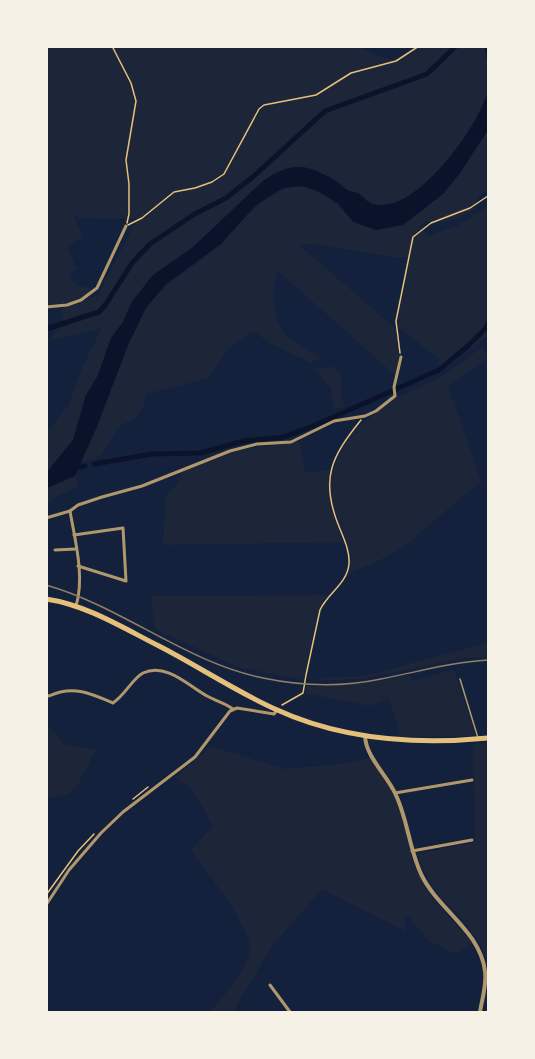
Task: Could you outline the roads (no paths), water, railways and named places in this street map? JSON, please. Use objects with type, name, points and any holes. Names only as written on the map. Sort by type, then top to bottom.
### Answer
[{"type":"main road","points":[[46,599],[76,606],[177,655],[277,710],[317,724],[365,736],[421,742],[489,738]]},
{"type":"street","points":[[46,307],[67,305],[81,300],[97,288],[126,226]]},
{"type":"street","points":[[46,518],[78,505],[142,486],[230,452],[257,444],[291,442],[310,435],[334,421],[365,416],[386,405],[395,396],[394,387],[401,357]]},
{"type":"street","points":[[70,510],[78,566],[79,590],[76,606]]},
{"type":"street","points":[[74,535],[123,528],[126,581],[78,566]]},
{"type":"street","points":[[56,550],[76,549]]},
{"type":"street","points":[[46,695],[68,690],[82,690],[113,703],[126,692],[134,679],[141,674],[159,670],[177,677],[233,709],[240,708],[274,714],[277,710]]},
{"type":"street","points":[[46,905],[69,870],[101,833],[154,787],[195,757],[233,709]]},
{"type":"street","points":[[365,736],[368,749],[395,793],[405,818],[412,851],[428,886],[467,930],[480,951],[485,972],[480,1012]]},
{"type":"street","points":[[395,793],[472,780]]},
{"type":"street","points":[[412,851],[472,840]]},
{"type":"street","points":[[270,985],[290,1012]]},
{"type":"lane","points":[[460,679],[478,739]]},
{"type":"waterway","points":[[46,329],[99,312],[132,263],[150,244],[193,215],[226,198],[254,176],[325,111],[427,74],[456,46]]},
{"type":"waterway","points":[[94,464],[152,454],[201,453],[244,441],[284,437],[439,370],[469,345],[488,323]]},
{"type":"waterway","points":[[72,468],[85,466]]},
{"type":"railway","points":[[46,585],[101,607],[207,660],[234,670],[277,681],[307,684],[352,683],[488,660]]}]
